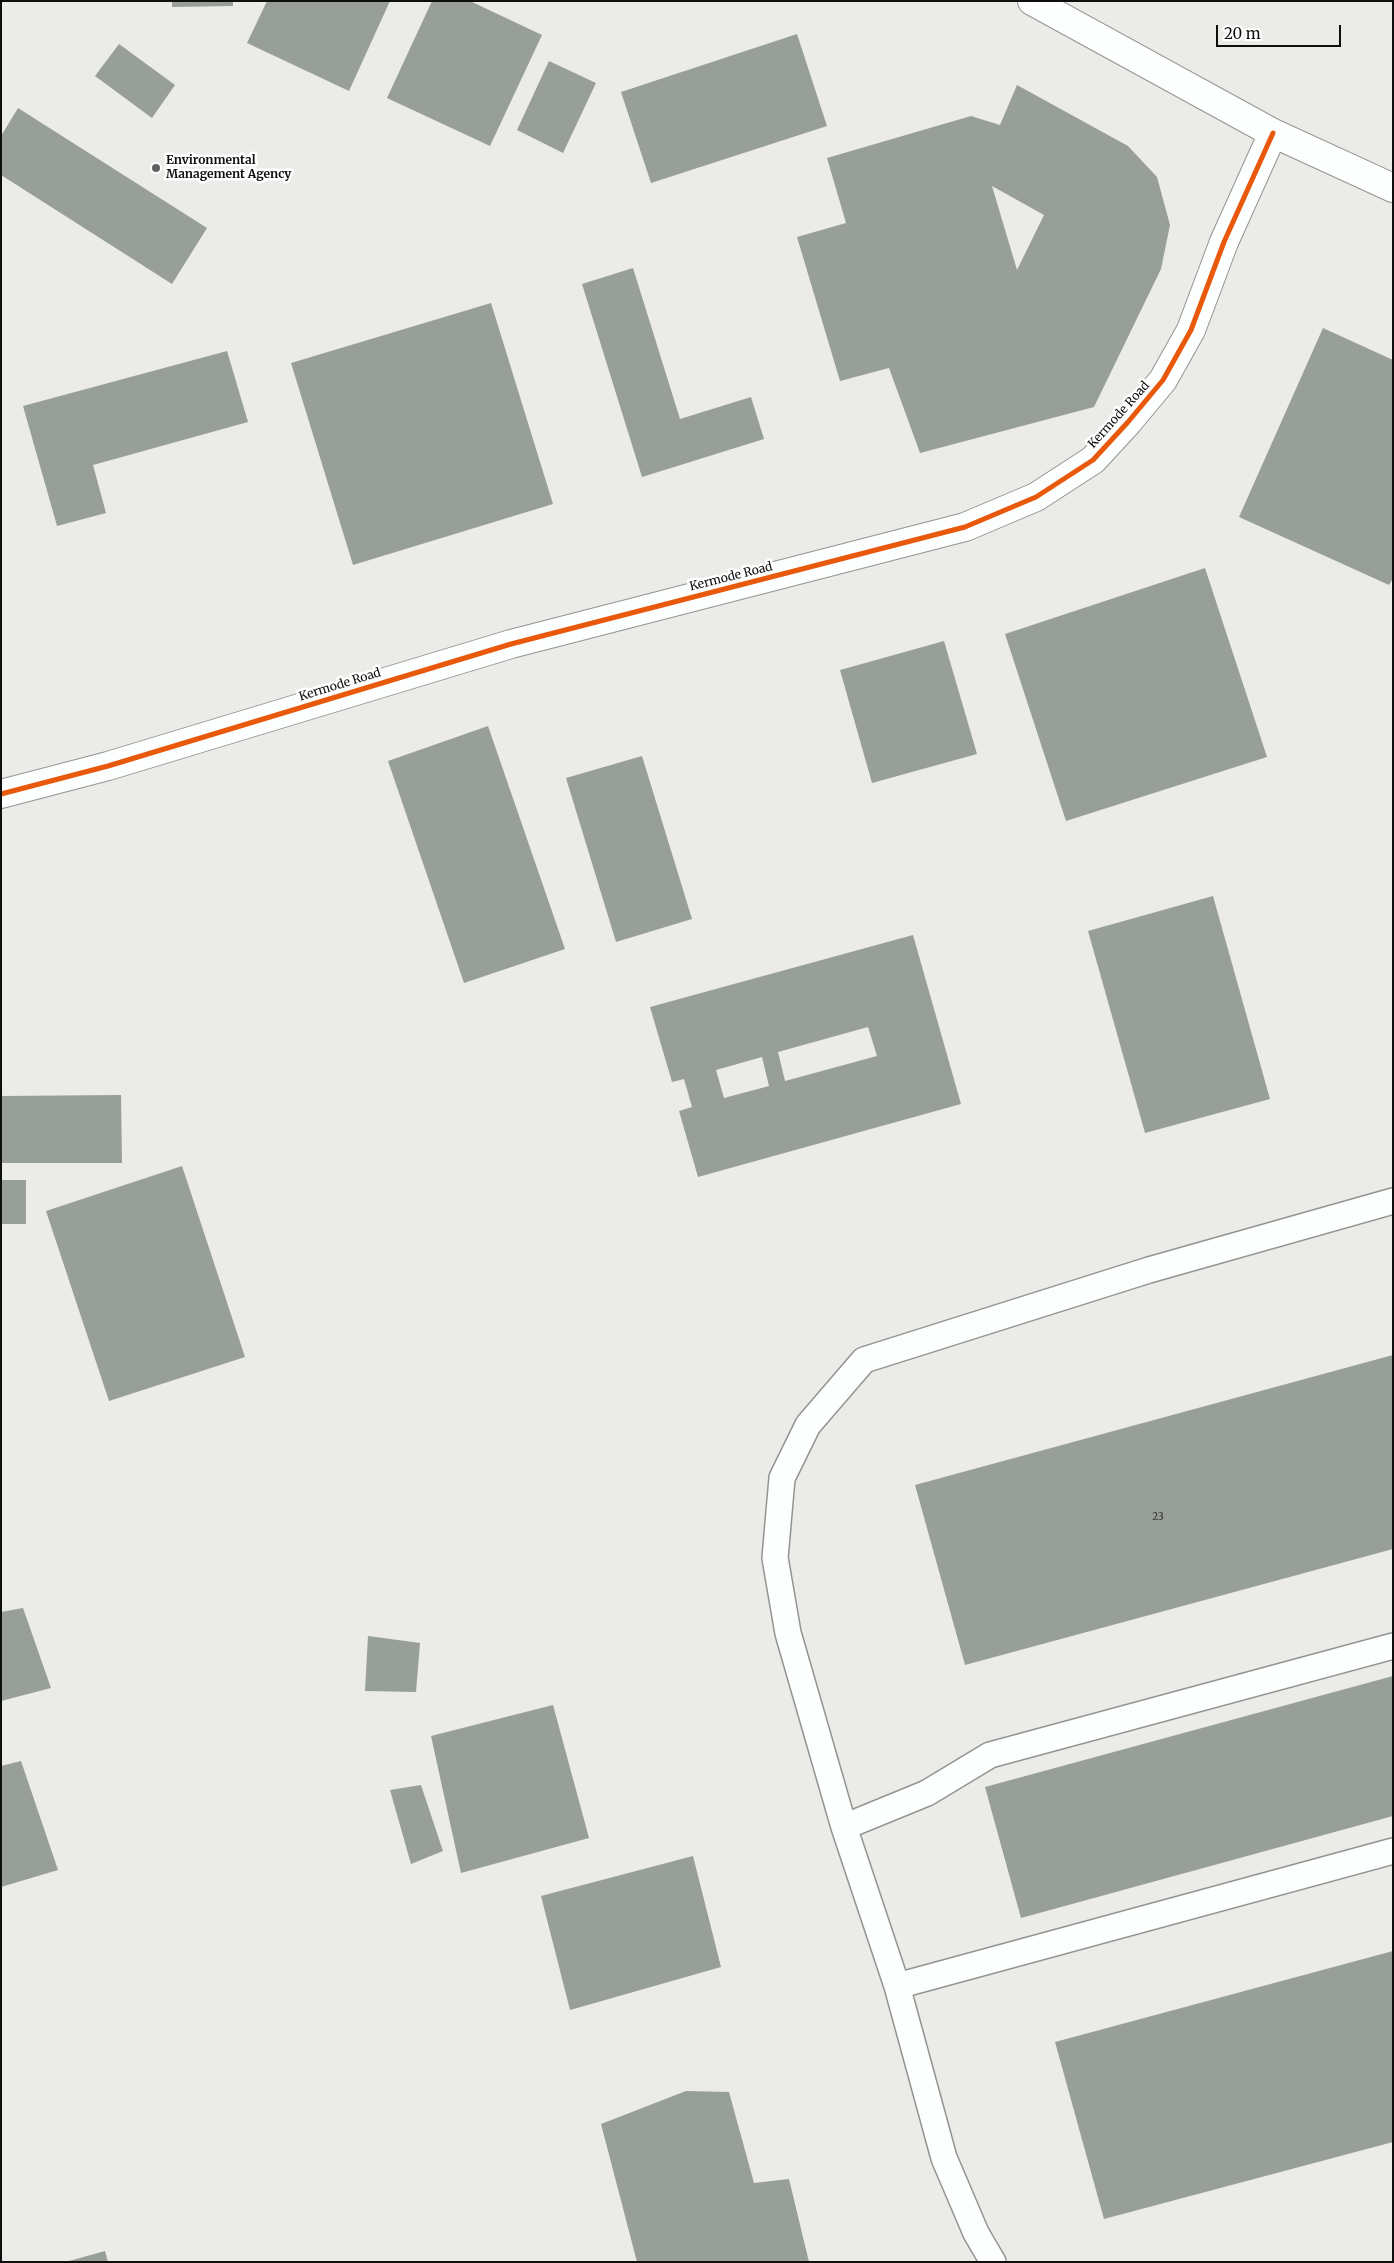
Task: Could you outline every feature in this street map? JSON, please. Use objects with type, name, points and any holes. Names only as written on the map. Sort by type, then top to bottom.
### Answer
[{"type":"street","points":[[1032,1],[1272,133],[1393,188]]},
{"type":"street","name":"Kermode Road","points":[[1,794],[118,763],[511,644],[965,527],[1036,497],[1093,460],[1163,380],[1191,330],[1224,242],[1272,133]]},
{"type":"lane","points":[[993,2262],[976,2233],[944,2158],[897,1986],[844,1827],[788,1633],[775,1558],[782,1478],[808,1425],[864,1360],[1149,1270],[1393,1201]]},
{"type":"lane","points":[[844,1827],[927,1793],[990,1755],[1393,1646]]},
{"type":"lane","points":[[897,1986],[1393,1851]]},
{"type":"shaded area","points":[[1,1],[1393,1],[1393,2262],[1,2262]]},
{"type":"building","points":[[172,1],[233,1],[233,6],[172,7]]},
{"type":"building","points":[[267,1],[390,1],[349,91],[247,43]]},
{"type":"building","points":[[432,1],[470,1],[542,35],[490,146],[387,98]]},
{"type":"building","points":[[797,34],[827,126],[651,183],[621,92]]},
{"type":"building","points":[[119,44],[175,85],[152,118],[95,76]]},
{"type":"building","points":[[549,61],[596,83],[563,153],[517,130]]},
{"type":"building","points":[[1017,85],[1128,146],[1157,177],[1170,225],[1161,269],[1094,407],[920,453],[889,368],[840,381],[797,237],[846,223],[827,158],[971,116],[1000,125]],"holes":[[[992,186],[1044,215],[1017,270]]]},
{"type":"building","points":[[18,108],[207,228],[172,284],[1,175],[1,136]]},
{"type":"building","points":[[633,268],[680,419],[751,397],[764,439],[642,477],[582,284]]},
{"type":"building","points":[[491,303],[553,504],[353,565],[291,363]]},
{"type":"building","points":[[1323,328],[1393,360],[1393,578],[1389,585],[1239,517]]},
{"type":"building","points":[[227,351],[248,422],[93,465],[106,513],[57,526],[23,406]]},
{"type":"building","points":[[1205,568],[1267,757],[1066,821],[1005,634]]},
{"type":"building","points":[[944,641],[977,754],[872,783],[840,670]]},
{"type":"building","points":[[488,726],[565,949],[464,983],[388,761]]},
{"type":"building","points":[[642,756],[692,919],[616,942],[566,778]]},
{"type":"building","points":[[1213,896],[1270,1099],[1145,1133],[1088,931]]},
{"type":"building","points":[[913,935],[961,1104],[698,1177],[679,1111],[692,1107],[684,1079],[672,1082],[650,1007]],"holes":[[[868,1027],[877,1056],[785,1081],[778,1052]],[[762,1057],[769,1086],[724,1098],[716,1070]]]},
{"type":"building","points":[[121,1095],[122,1163],[1,1163],[1,1096]]},
{"type":"building","points":[[182,1166],[245,1357],[109,1401],[46,1211]]},
{"type":"building","points":[[1,1180],[26,1180],[26,1224],[1,1224]]},
{"type":"building","points":[[1393,1355],[1393,1549],[965,1665],[915,1485]]},
{"type":"building","points":[[23,1608],[51,1688],[1,1701],[1,1612]]},
{"type":"building","points":[[368,1636],[420,1643],[416,1692],[365,1691]]},
{"type":"building","points":[[1393,1676],[1393,1816],[1021,1918],[985,1787]]},
{"type":"building","points":[[553,1705],[589,1838],[461,1873],[431,1736]]},
{"type":"building","points":[[21,1761],[58,1870],[1,1887],[1,1766]]},
{"type":"building","points":[[421,1785],[443,1851],[411,1864],[390,1790]]},
{"type":"building","points":[[693,1856],[721,1967],[570,2010],[541,1896]]},
{"type":"building","points":[[1393,1951],[1393,2142],[1104,2219],[1055,2042]]},
{"type":"building","points":[[686,2091],[729,2092],[754,2183],[789,2179],[809,2262],[637,2262],[601,2124]]},
{"type":"building","points":[[105,2251],[108,2262],[69,2262],[69,2261]]},
{"type":"cycle path","points":[[1,794],[108,766],[511,644],[965,527],[1036,497],[1093,460],[1163,380],[1191,330],[1224,242],[1273,133]]},
{"type":"place","name":"Environmental Management Agency","points":[[156,168]]}]
